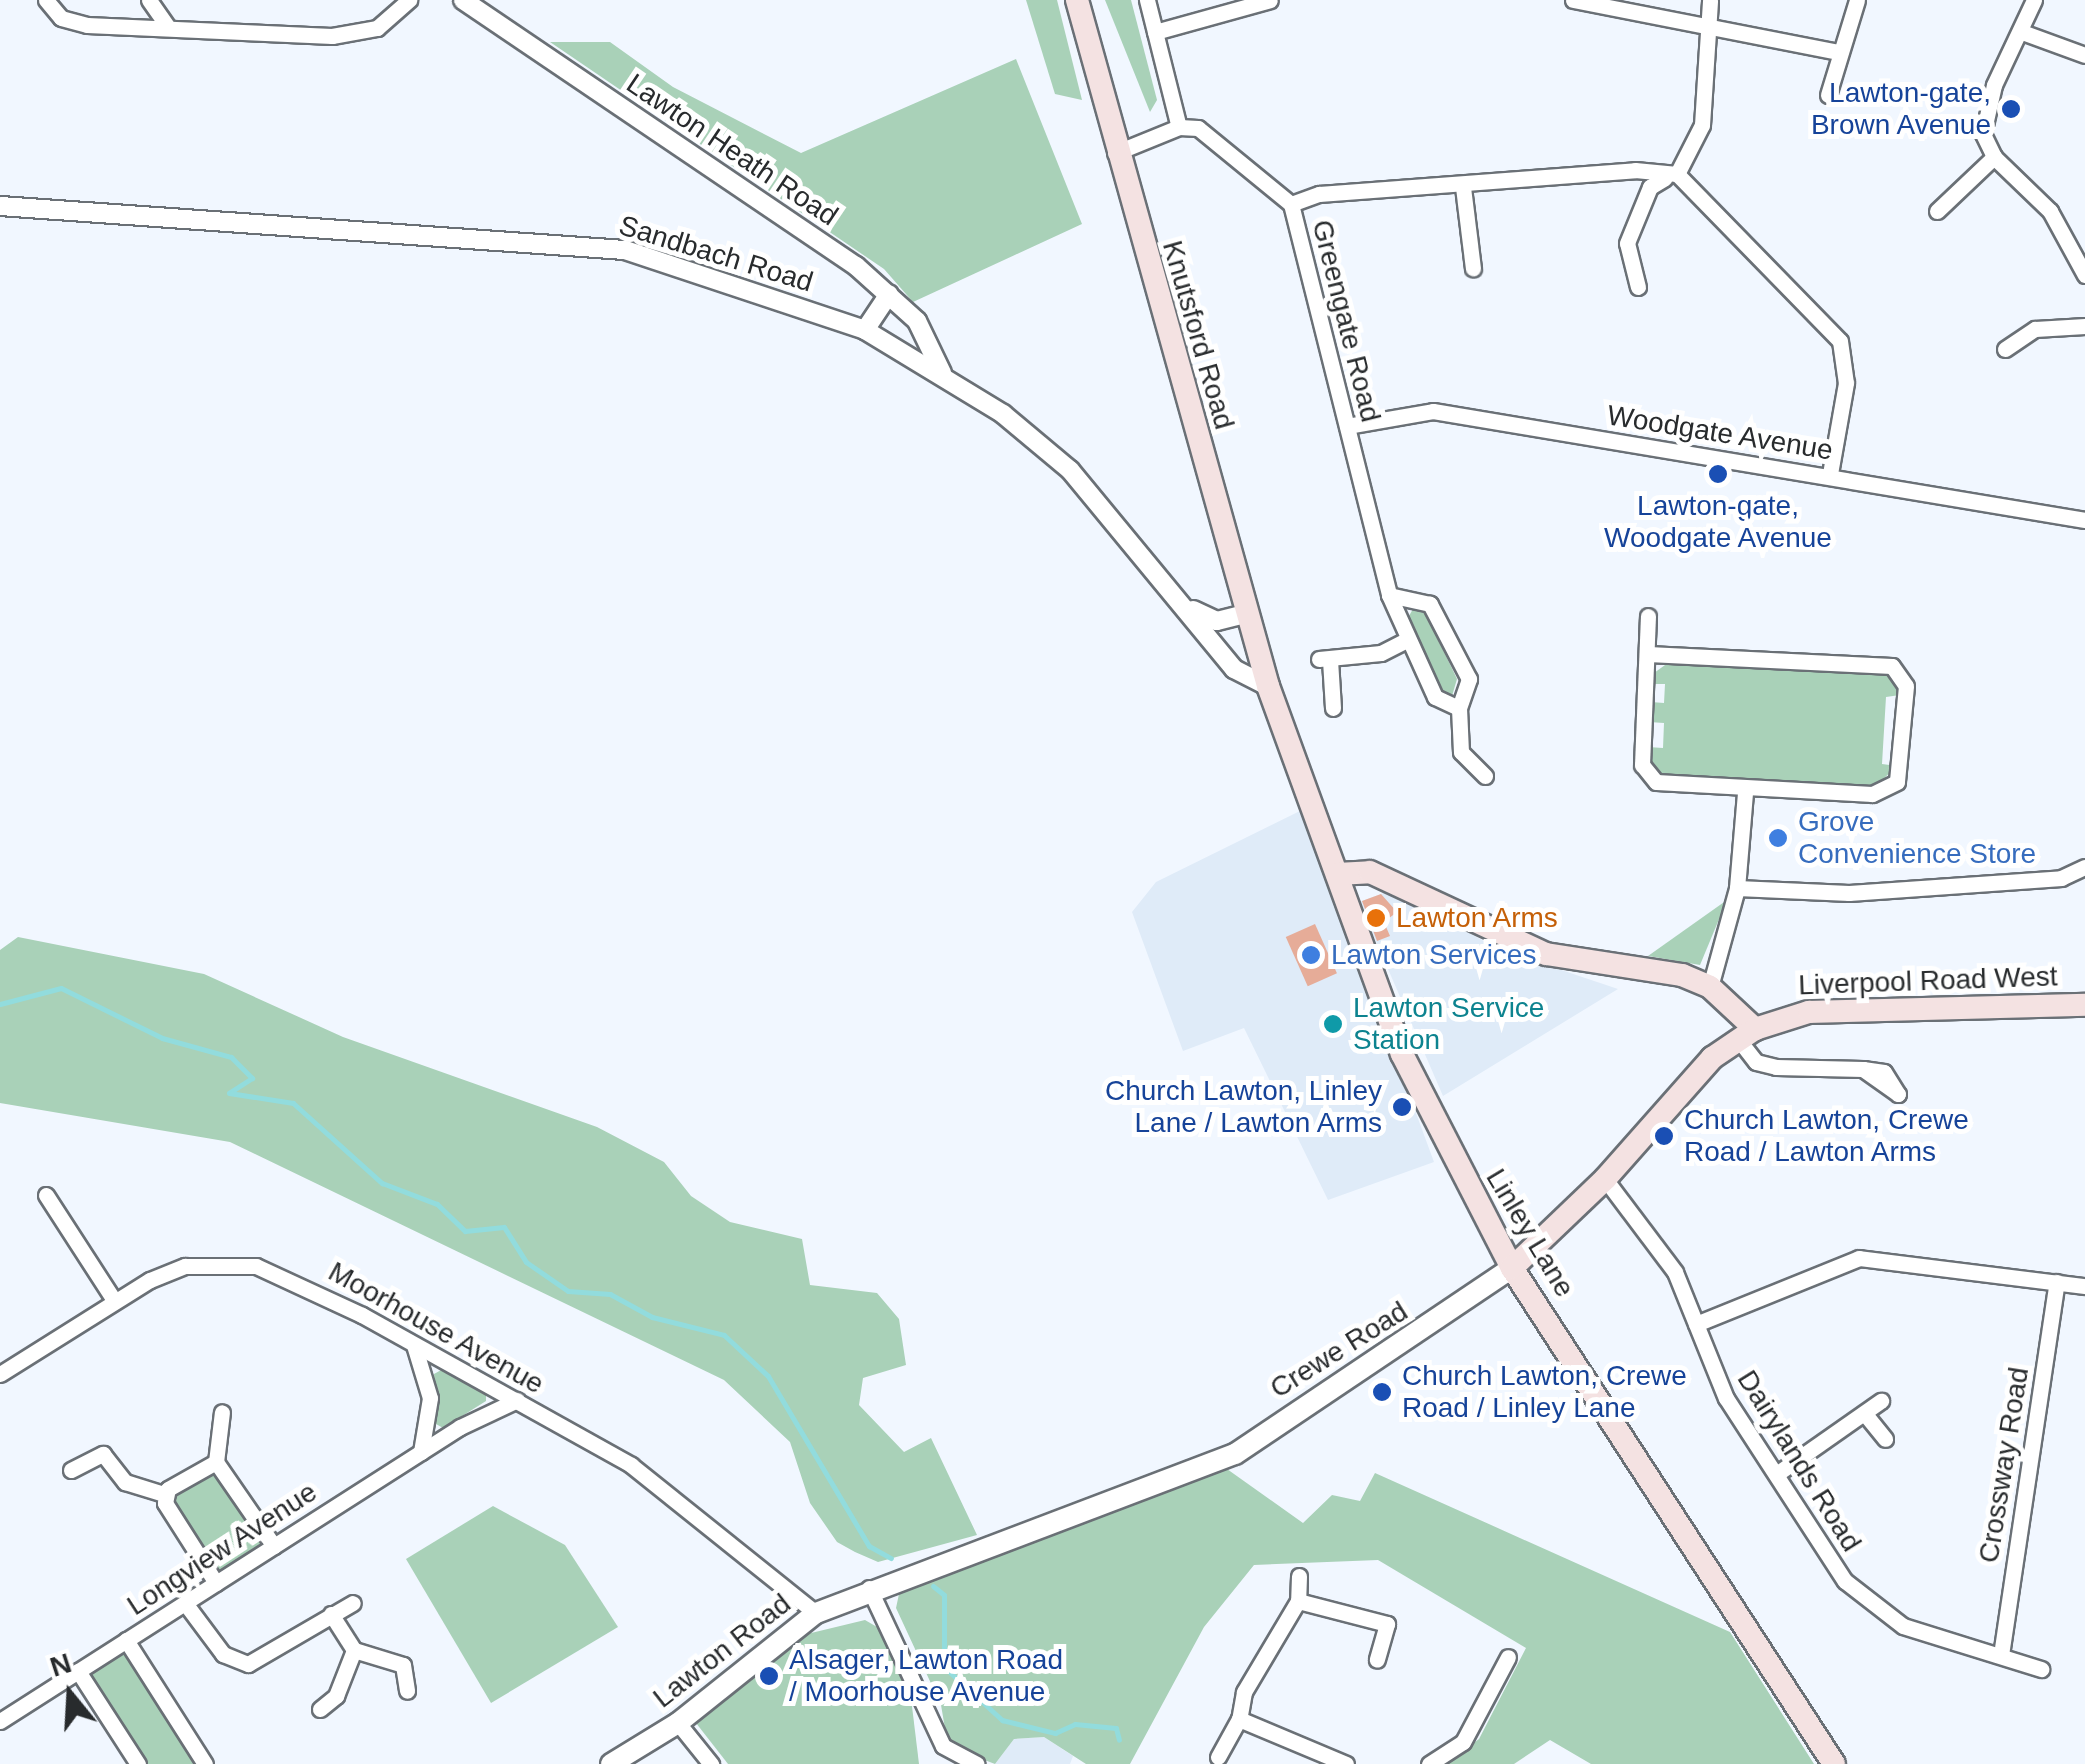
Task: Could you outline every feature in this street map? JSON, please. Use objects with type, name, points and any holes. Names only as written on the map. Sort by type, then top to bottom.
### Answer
[{"type":"main road","name":"Knutsford Road","points":[[1077,0],[1115,153],[1268,686]]},
{"type":"main road","name":"Linley Lane","points":[[1268,686],[1402,1054],[1512,1268],[1834,1764]]},
{"type":"main road","points":[[1336,874],[1370,872],[1450,916],[1546,954],[1666,972],[1710,987],[1746,1034]]},
{"type":"main road","name":"Liverpool Road West","points":[[1746,1034],[1810,1012],[2085,1005]]},
{"type":"main road","name":"Crewe Road","points":[[870,1588],[1235,1454],[1512,1268],[1746,1034]]},
{"type":"main road","name":"Lawton Road","points":[[611,1764],[678,1723],[816,1613],[870,1588]]},
{"type":"street","points":[[46,0],[61,18],[88,25],[362,34],[408,0]]},
{"type":"street","points":[[149,0],[168,26]]},
{"type":"street","name":"Lawton Heath Road","points":[[463,0],[889,294],[917,321],[942,373]]},
{"type":"street","points":[[1115,153],[1179,128],[1148,0]]},
{"type":"street","points":[[1573,0],[1840,52]]},
{"type":"street","points":[[1638,287],[1627,243],[1650,187],[1671,176],[1698,142],[1710,0]]},
{"type":"street","points":[[1828,95],[1857,0]]},
{"type":"street","points":[[2034,0],[1985,113],[1983,134],[1994,157],[2050,211],[2085,275]]},
{"type":"street","points":[[1155,32],[1260,1]]},
{"type":"street","points":[[2022,32],[2085,55]]},
{"type":"street","name":"Greengate Road","points":[[1179,128],[1212,134],[1291,204],[1389,595],[1405,641],[1436,698],[1459,708]]},
{"type":"street","points":[[1938,211],[1994,157]]},
{"type":"street","points":[[1291,204],[1319,194],[1464,186],[1635,170],[1671,176],[1840,341],[1846,383],[1830,474]]},
{"type":"street","points":[[1464,186],[1473,268]]},
{"type":"street","name":"Sandbach Road","points":[[0,206],[625,250],[865,330],[942,373],[1070,470],[1234,668],[1268,686]]},
{"type":"street","points":[[865,330],[889,294]]},
{"type":"street","points":[[2006,348],[2035,329],[2085,326]]},
{"type":"street","name":"Woodgate Avenue","points":[[1347,426],[1434,412],[1830,474],[2085,520]]},
{"type":"street","points":[[1389,595],[1430,604],[1468,679],[1459,708],[1461,752],[1485,776]]},
{"type":"street","points":[[1188,608],[1217,621],[1248,613]]},
{"type":"street","points":[[1648,616],[1648,654],[1648,774],[1665,786],[1745,792],[1886,790],[1904,767],[1901,675],[1884,664],[1648,654]]},
{"type":"street","points":[[1333,708],[1325,659],[1405,641]]},
{"type":"street","points":[[1710,987],[1736,888],[1745,792]]},
{"type":"street","points":[[1736,888],[1850,893],[2061,878],[2085,867]]},
{"type":"street","points":[[1746,1034],[1756,1062],[1776,1067],[1863,1069]]},
{"type":"street","name":"Dairylands Road","points":[[1605,1179],[1652,1234],[1696,1324],[1726,1398],[1778,1472],[1845,1581],[1871,1608],[1902,1626],[2041,1669]]},
{"type":"street","points":[[46,1195],[114,1300]]},
{"type":"street","points":[[1696,1324],[1859,1258],[2085,1286]]},
{"type":"street","name":"Moorhouse Avenue","points":[[0,1374],[114,1300],[185,1266],[256,1266],[413,1344],[632,1465],[816,1613]]},
{"type":"street","name":"Crossway Road","points":[[2001,1655],[2057,1282]]},
{"type":"street","points":[[413,1344],[430,1398],[421,1452]]},
{"type":"street","name":"Longview Avenue","points":[[0,1721],[421,1452],[517,1400]]},
{"type":"street","points":[[1778,1472],[1880,1401]]},
{"type":"street","points":[[222,1412],[216,1462],[274,1546]]},
{"type":"street","points":[[1865,1414],[1885,1439]]},
{"type":"street","points":[[71,1470],[104,1454],[124,1482],[164,1494],[216,1583]]},
{"type":"street","points":[[164,1494],[216,1462]]},
{"type":"street","points":[[1218,1757],[1240,1719],[1244,1692],[1298,1601],[1298,1576]]},
{"type":"street","points":[[870,1588],[943,1746],[978,1764]]},
{"type":"street","points":[[1298,1601],[1388,1624],[1377,1660]]},
{"type":"street","points":[[185,1603],[234,1664],[248,1664],[353,1603]]},
{"type":"street","points":[[332,1614],[354,1650],[403,1665],[406,1691]]},
{"type":"street","points":[[126,1640],[205,1764]]},
{"type":"street","points":[[320,1710],[336,1696],[354,1650]]},
{"type":"street","points":[[1429,1764],[1462,1742],[1508,1657]]},
{"type":"street","points":[[78,1671],[138,1764]]},
{"type":"street","points":[[1240,1719],[1346,1764]]},
{"type":"street","points":[[678,1723],[711,1764]]},
{"type":"shaded area","points":[[1304,809],[1434,1162],[1328,1200],[1244,1028],[1183,1051],[1132,912],[1156,882]]},
{"type":"shaded area","points":[[1389,891],[1499,949],[1618,989],[1443,1096],[1359,902]]},
{"type":"shaded area","points":[[1044,1737],[1073,1756],[1070,1764],[995,1764],[1014,1739]]},
{"type":"green space","points":[[1026,0],[1057,0],[1082,100],[1055,94]]},
{"type":"green space","points":[[1105,0],[1131,0],[1157,100],[1150,112]]},
{"type":"green space","points":[[550,42],[610,42],[673,87],[801,153],[1016,59],[1082,224],[913,302],[884,269]]},
{"type":"green space","points":[[1413,609],[1426,614],[1457,679],[1452,696],[1441,693],[1406,621]]},
{"type":"green space","points":[[1672,660],[1889,671],[1900,695],[1886,697],[1882,764],[1897,766],[1878,784],[1860,786],[1665,780],[1649,762],[1648,747],[1663,748],[1664,723],[1649,722],[1651,702],[1664,703],[1665,684],[1652,684],[1654,673]]},
{"type":"green space","points":[[1727,900],[1700,965],[1648,956]]},
{"type":"green space","points":[[18,937],[204,974],[343,1037],[597,1127],[664,1162],[691,1196],[730,1222],[802,1239],[810,1285],[877,1293],[899,1319],[906,1365],[863,1378],[859,1405],[904,1452],[931,1438],[977,1535],[878,1562],[855,1552],[837,1542],[810,1503],[790,1442],[724,1380],[230,1142],[0,1103],[0,950]]},
{"type":"green space","points":[[443,1369],[486,1392],[486,1401],[443,1428],[436,1424],[434,1374]]},
{"type":"green space","points":[[211,1468],[266,1542],[216,1574],[170,1502],[171,1492]]},
{"type":"green space","points":[[1227,1469],[1303,1523],[1332,1495],[1360,1501],[1375,1473],[1730,1632],[1814,1764],[1591,1764],[1550,1740],[1514,1764],[1446,1764],[1479,1739],[1526,1648],[1378,1560],[1254,1565],[1204,1627],[1130,1764],[1086,1764],[1044,1737],[1014,1739],[995,1764],[948,1746],[941,1705],[896,1608],[899,1594]]},
{"type":"green space","points":[[493,1506],[565,1545],[618,1627],[491,1703],[406,1559]]},
{"type":"green space","points":[[865,1620],[877,1627],[911,1698],[919,1764],[728,1764],[696,1723],[807,1634]]},
{"type":"green space","points":[[125,1648],[199,1764],[143,1764],[85,1674]]},
{"type":"building","name":"Lawton Arms","points":[[1381,894],[1397,912],[1384,922],[1390,936],[1377,941],[1362,901]]},
{"type":"building","name":"Lawton Services","points":[[1315,924],[1337,973],[1308,986],[1286,937]]},
{"type":"waterway","points":[[0,1004],[61,988],[162,1038],[231,1057],[252,1078],[229,1093],[293,1103],[382,1183],[437,1204],[465,1231],[504,1227],[526,1262],[568,1291],[610,1294],[652,1317],[724,1335],[768,1376],[869,1546],[891,1558]]},
{"type":"waterway","points":[[933,1586],[944,1595],[944,1667],[1002,1720],[1055,1733],[1075,1724],[1116,1728],[1119,1740]]},
{"type":"place","name":"Lawton-gate, Brown Avenue","points":[[2011,109]]},
{"type":"place","name":"Lawton-gate, Woodgate Avenue","points":[[1718,474]]},
{"type":"place","name":"Grove Convenience Store","points":[[1778,838]]},
{"type":"place","name":"Lawton Arms","points":[[1376,918]]},
{"type":"place","name":"Lawton Services","points":[[1311,955]]},
{"type":"place","name":"Lawton Service Station","points":[[1333,1024]]},
{"type":"place","name":"Church Lawton, Linley Lane / Lawton Arms","points":[[1402,1107]]},
{"type":"place","name":"Church Lawton, Crewe Road / Lawton Arms","points":[[1664,1136]]},
{"type":"place","name":"Church Lawton, Crewe Road / Linley Lane","points":[[1382,1392]]},
{"type":"place","name":"Alsager, Lawton Road / Moorhouse Avenue","points":[[769,1676]]}]
